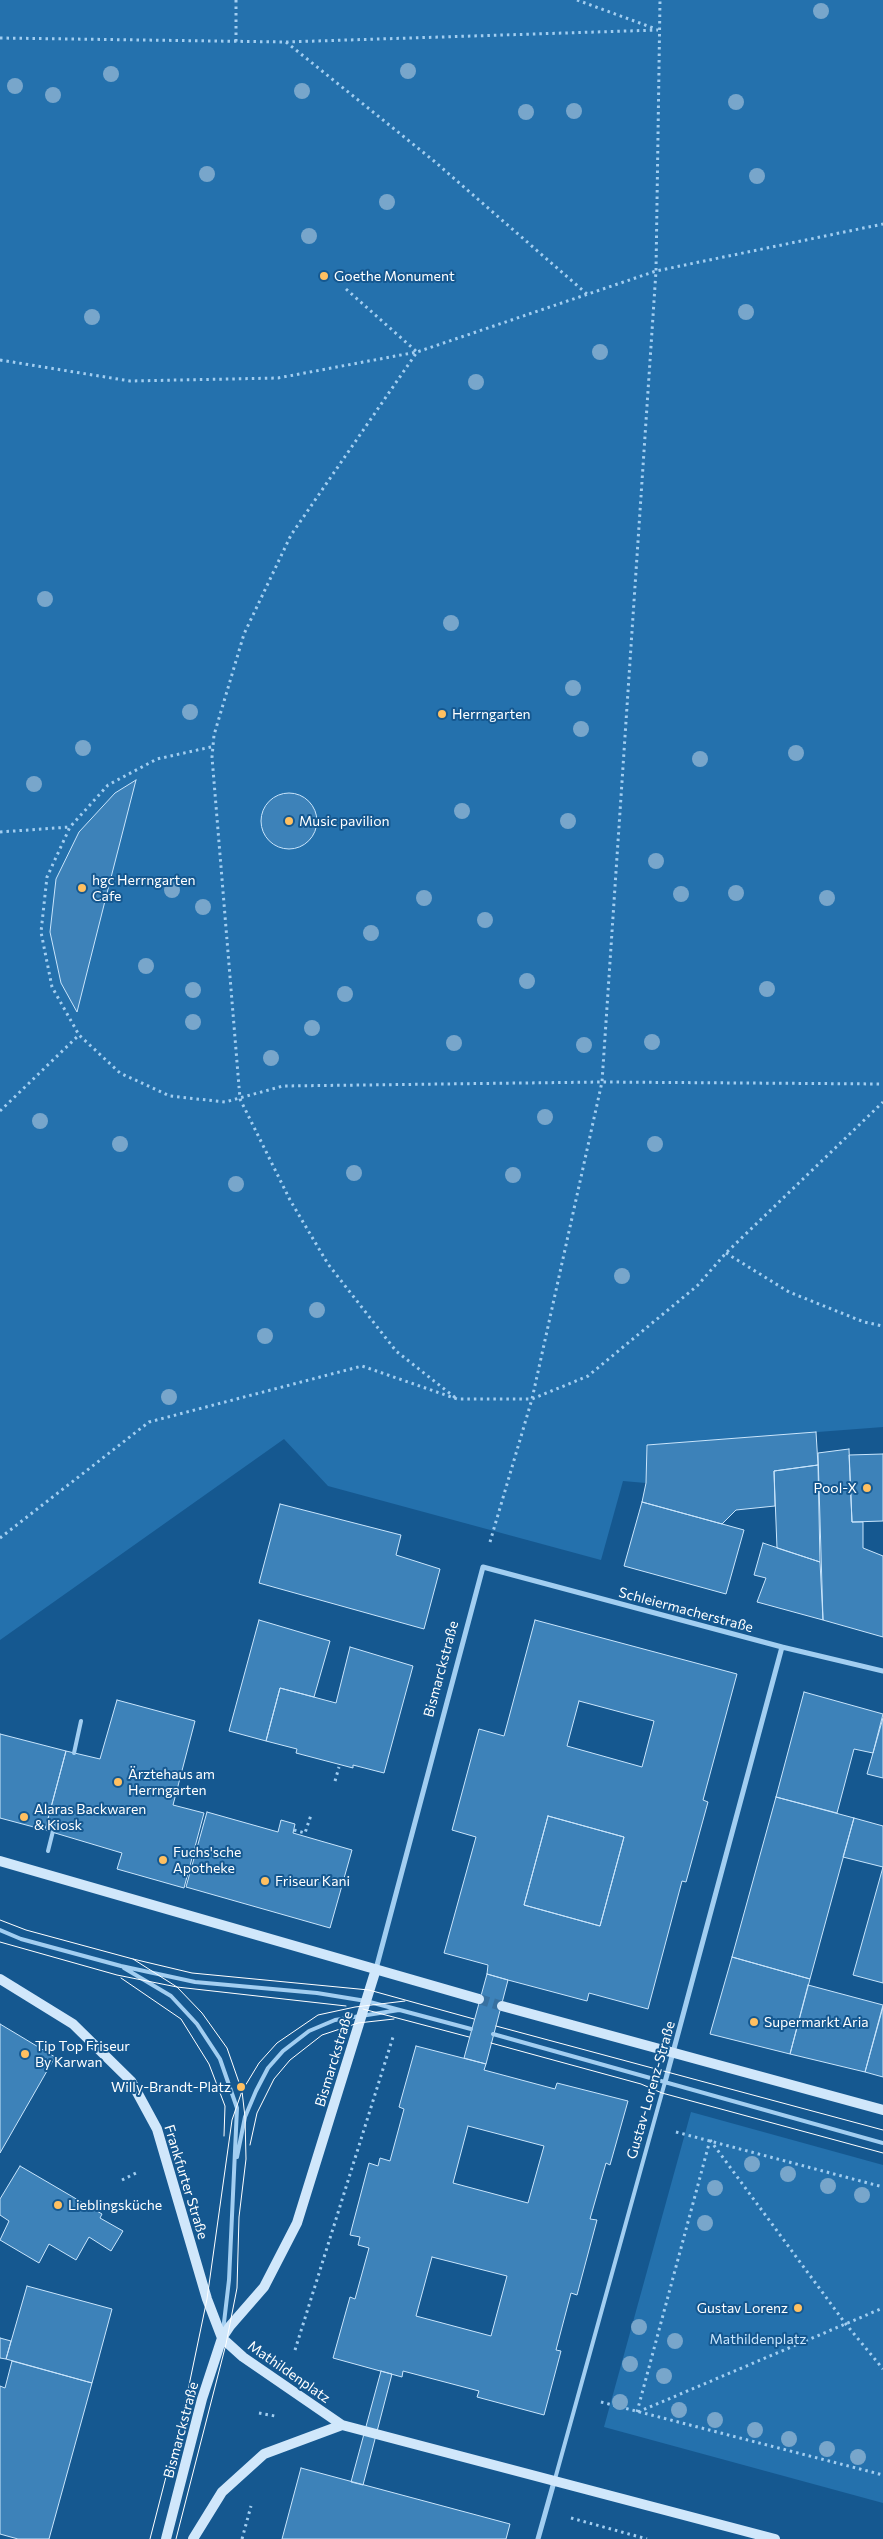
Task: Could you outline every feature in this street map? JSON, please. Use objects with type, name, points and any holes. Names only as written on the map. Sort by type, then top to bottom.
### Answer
[{"type":"main road","points":[[0,1861],[479,1999]]},
{"type":"main road","name":"Bismarckstraße","points":[[166,2539],[202,2399],[222,2338],[230,2326],[264,2288],[297,2223],[323,2145],[376,1969]]},
{"type":"main road","name":"Frankfurter Straße","points":[[0,1979],[73,2024],[131,2081],[157,2129],[206,2299],[222,2338]]},
{"type":"main road","points":[[502,2006],[883,2110]]},
{"type":"main road","name":"Mathildenplatz","points":[[222,2338],[243,2357],[342,2426],[775,2539]]},
{"type":"main road","points":[[192,2539],[222,2492],[264,2454],[342,2426]]},
{"type":"street","name":"Schleiermacherstraße","points":[[483,1567],[782,1647],[883,1671]]},
{"type":"street","name":"Bismarckstraße","points":[[376,1969],[483,1567]]},
{"type":"street","name":"Gustav-Lorenz-Straße","points":[[665,2082],[782,1647]]},
{"type":"street","name":"Gustav-Lorenz-Straße","points":[[538,2539],[554,2482]]},
{"type":"lane","points":[[74,1753],[81,1721]]},
{"type":"lane","points":[[48,1851],[55,1823]]},
{"type":"lane","points":[[0,1930],[21,1938],[121,1966],[196,1982],[317,1993],[366,2000],[472,2028]]},
{"type":"lane","points":[[121,1966],[171,1996],[197,2024],[220,2059],[237,2108],[229,2280],[222,2338]]},
{"type":"lane","points":[[235,2169],[245,2117],[268,2068],[283,2051],[309,2031],[336,2020],[402,2010]]},
{"type":"lane","points":[[494,2034],[883,2143]]},
{"type":"lane","name":"Gustav-Lorenz-Straße","points":[[554,2482],[665,2082]]},
{"type":"path","points":[[236,0],[236,42]]},
{"type":"path","points":[[577,0],[658,30]]},
{"type":"path","points":[[483,1567],[532,1399],[602,1082],[656,271],[658,30],[660,0]]},
{"type":"path","points":[[0,38],[286,42],[658,30]]},
{"type":"path","points":[[286,42],[434,162],[588,294]]},
{"type":"path","points":[[0,360],[130,382],[278,378],[417,352],[656,271],[883,224]]},
{"type":"path","points":[[346,289],[417,352]]},
{"type":"path","points":[[417,352],[291,535],[244,634],[212,747],[240,1100],[290,1200],[328,1264],[396,1351],[457,1399]]},
{"type":"path","points":[[212,747],[157,759],[108,785],[70,827],[47,876],[41,932],[52,987],[79,1035],[120,1073],[170,1096],[225,1102],[240,1100],[283,1086],[602,1082],[883,1084]]},
{"type":"path","points":[[0,832],[70,827]]},
{"type":"path","points":[[0,1110],[79,1035]]},
{"type":"path","points":[[0,1538],[149,1422],[362,1366],[457,1399],[532,1399],[588,1376],[697,1286],[726,1253],[883,1102]]},
{"type":"path","points":[[726,1253],[789,1292],[864,1322],[883,1326]]},
{"type":"path","points":[[335,1781],[339,1767]]},
{"type":"path","points":[[294,1830],[305,1833],[311,1815]]},
{"type":"path","points":[[295,2350],[395,2029]]},
{"type":"path","points":[[652,2126],[883,2186]]},
{"type":"path","points":[[710,2140],[845,2323],[883,2369]]},
{"type":"path","points":[[637,2412],[710,2140]]},
{"type":"path","points":[[122,2180],[138,2172]]},
{"type":"path","points":[[637,2412],[883,2308]]},
{"type":"path","points":[[579,2396],[883,2475]]},
{"type":"path","points":[[259,2414],[275,2416]]},
{"type":"path","points":[[242,2539],[252,2502]]},
{"type":"path","points":[[545,2511],[647,2539]]},
{"type":"green space","name":"Herrngarten","points":[[0,0],[883,0],[883,1427],[647,1445],[646,1483],[623,1481],[601,1560],[328,1486],[284,1439],[0,1640]]},
{"type":"green space","name":"Mathildenplatz","points":[[691,2112],[883,2165],[883,2503],[604,2427]]},
{"type":"building","name":"hgc Herrngarten Cafe","points":[[136,780],[77,1012],[61,983],[50,932],[56,879],[79,832],[115,793]]},
{"type":"building","name":"Music pavilion","points":[[283,793],[295,793],[305,797],[313,805],[317,821],[313,837],[305,845],[295,849],[283,849],[273,845],[265,837],[261,827],[261,815],[265,805],[273,797]]},
{"type":"building","points":[[816,1432],[818,1465],[774,1471],[775,1506],[736,1510],[722,1524],[642,1502],[646,1483],[647,1445]]},
{"type":"building","points":[[849,1449],[852,1522],[863,1522],[863,1548],[883,1556],[883,1637],[823,1620],[818,1453]]},
{"type":"building","name":"Pool-X","points":[[883,1454],[883,1521],[852,1522],[849,1455]]},
{"type":"building","points":[[818,1465],[820,1562],[777,1548],[774,1471]]},
{"type":"building","points":[[642,1502],[744,1530],[726,1594],[624,1566]]},
{"type":"building","points":[[280,1504],[401,1535],[396,1555],[440,1569],[424,1629],[259,1583]]},
{"type":"building","points":[[763,1543],[820,1562],[823,1620],[757,1602],[766,1578],[754,1575]]},
{"type":"building","points":[[259,1620],[330,1641],[314,1697],[280,1688],[266,1741],[229,1731]]},
{"type":"building","points":[[535,1620],[737,1674],[703,1800],[708,1802],[686,1882],[682,1881],[648,2009],[589,1993],[587,2001],[508,1980],[487,1974],[488,1965],[444,1953],[476,1837],[452,1830],[479,1729],[504,1736]],"holes":[[[579,1701],[654,1721],[642,1767],[567,1746]],[[548,1816],[624,1837],[600,1926],[524,1905]]]},
{"type":"building","points":[[350,1647],[413,1666],[384,1773],[353,1765],[353,1768],[296,1753],[297,1749],[266,1741],[280,1688],[336,1703]]},
{"type":"building","points":[[804,1692],[883,1714],[873,1753],[854,1749],[837,1813],[776,1797]]},
{"type":"building","name":"Ärztehaus am Herrngarten","points":[[117,1700],[195,1721],[173,1805],[204,1813],[184,1888],[117,1869],[122,1853],[45,1830],[66,1751],[100,1759]]},
{"type":"building","points":[[883,1718],[883,1778],[867,1774]]},
{"type":"building","points":[[0,1734],[66,1751],[45,1830],[0,1818]]},
{"type":"building","points":[[776,1797],[854,1818],[810,1979],[732,1957]]},
{"type":"building","points":[[207,1812],[278,1832],[281,1820],[295,1824],[293,1833],[352,1850],[330,1928],[186,1887]]},
{"type":"building","points":[[548,1816],[624,1837],[600,1926],[524,1905]]},
{"type":"building","points":[[854,1818],[883,1826],[883,1867],[843,1857]]},
{"type":"building","points":[[883,1867],[883,1983],[853,1975]]},
{"type":"building","points":[[732,1957],[810,1979],[790,2054],[710,2034]]},
{"type":"building","points":[[487,1974],[508,1980],[486,2064],[464,2058]]},
{"type":"building","points":[[808,1985],[883,2005],[865,2072],[790,2054]]},
{"type":"building","points":[[883,2007],[883,2077],[865,2072]]},
{"type":"building","points":[[0,2024],[55,2057],[0,2153]]},
{"type":"building","points":[[416,2046],[486,2064],[484,2070],[555,2089],[557,2083],[628,2101],[610,2165],[606,2163],[590,2219],[597,2220],[577,2295],[571,2293],[556,2350],[561,2351],[544,2415],[477,2397],[479,2391],[403,2371],[402,2377],[333,2358],[350,2297],[355,2299],[369,2248],[358,2245],[360,2237],[350,2235],[369,2163],[378,2166],[380,2158],[390,2161],[404,2109],[399,2107]],"holes":[[[468,2126],[544,2146],[528,2203],[453,2183]],[[432,2257],[507,2276],[491,2336],[416,2316]]]},
{"type":"building","points":[[20,2166],[102,2214],[100,2218],[123,2231],[111,2251],[89,2237],[76,2260],[49,2244],[39,2263],[0,2240],[9,2221],[0,2215],[0,2199]]},
{"type":"building","points":[[27,2286],[112,2309],[92,2383],[6,2359]]},
{"type":"building","points":[[0,2338],[11,2341],[6,2359],[0,2358]]},
{"type":"building","points":[[12,2361],[92,2383],[49,2539],[18,2539],[0,2534],[0,2386],[5,2388]]},
{"type":"building","points":[[381,2371],[392,2374],[363,2485],[351,2482]]},
{"type":"building","points":[[301,2468],[510,2524],[506,2539],[282,2539]]},
{"type":"tunnel","points":[[479,1999],[502,2006]]},
{"type":"tram line","points":[[0,1920],[26,1930],[192,1973],[369,1990],[474,2019]]},
{"type":"tram line","points":[[0,1942],[117,1975],[177,1987],[346,2006]]},
{"type":"tram line","points":[[133,1959],[177,1987],[202,2013],[227,2048],[242,2091],[245,2117],[246,2159],[239,2217],[237,2288],[226,2344],[176,2539]]},
{"type":"tram line","points":[[121,1978],[181,2019],[209,2064],[225,2106],[224,2136]]},
{"type":"tram line","points":[[150,2539],[187,2395],[207,2299],[232,2120],[242,2091],[259,2063],[277,2043],[318,2015],[355,2007],[405,2001]]},
{"type":"tram line","points":[[363,2009],[469,2037]]},
{"type":"tram line","points":[[250,2145],[257,2113],[274,2079],[290,2060],[322,2035],[358,2023],[394,2019]]},
{"type":"tram line","points":[[496,2026],[883,2130]]},
{"type":"tram line","points":[[491,2043],[641,2084],[662,2093],[883,2153]]},
{"type":"place","name":"Goethe Monument","points":[[324,276]]},
{"type":"place","name":"Herrngarten","points":[[442,714]]},
{"type":"place","name":"Music pavilion","points":[[289,821]]},
{"type":"place","name":"hgc Herrngarten Cafe","points":[[82,888]]},
{"type":"place","name":"Pool-X","points":[[867,1488]]},
{"type":"place","name":"Ärztehaus am Herrngarten","points":[[118,1782]]},
{"type":"place","name":"Alaras Backwaren & Kiosk","points":[[24,1817]]},
{"type":"place","name":"Fuchs'sche Apotheke","points":[[163,1860]]},
{"type":"place","name":"Friseur Kani","points":[[265,1881]]},
{"type":"place","name":"Supermarkt Aria","points":[[754,2022]]},
{"type":"place","name":"Tip Top Friseur By Karwan","points":[[25,2054]]},
{"type":"place","name":"Willy-Brandt-Platz","points":[[241,2087]]},
{"type":"place","name":"Lieblingsküche","points":[[58,2205]]},
{"type":"place","name":"Gustav Lorenz","points":[[798,2308]]}]
